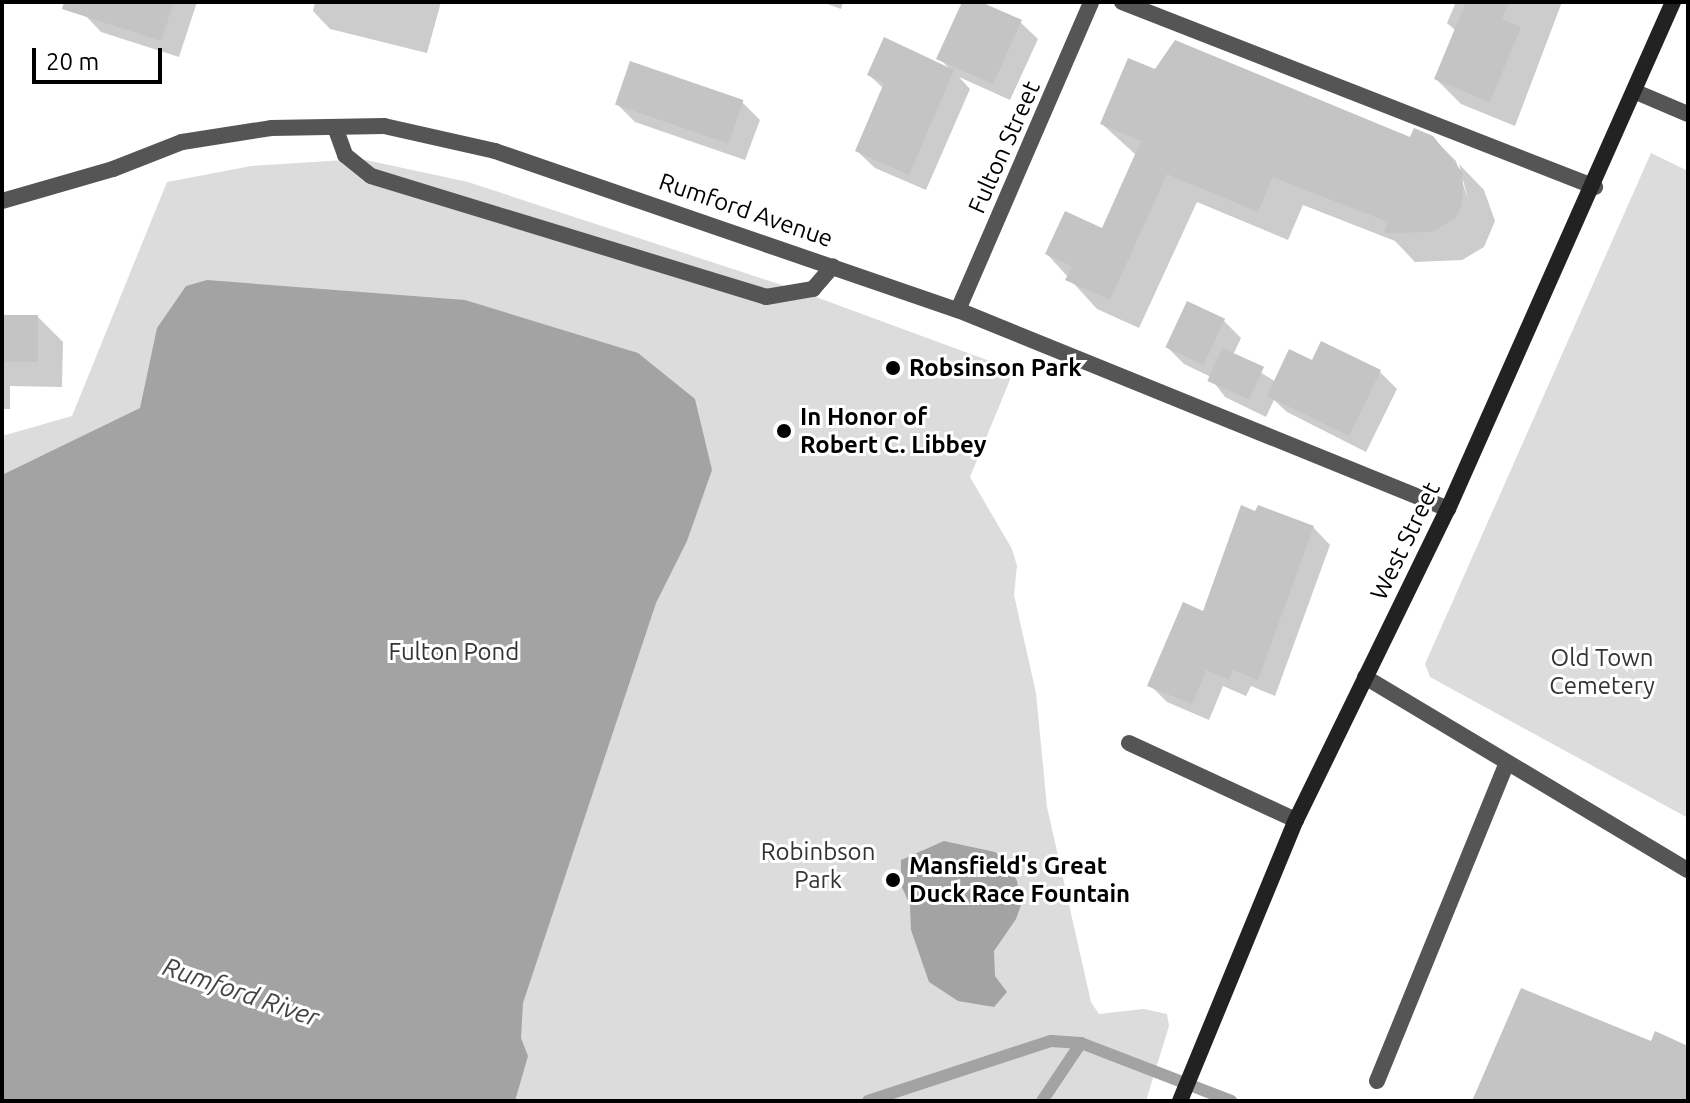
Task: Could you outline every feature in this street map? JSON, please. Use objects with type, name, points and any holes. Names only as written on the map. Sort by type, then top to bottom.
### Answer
[{"type":"main road","name":"West Street","points":[[1180,1101],[1296,820],[1448,509],[1595,187],[1673,2]]},
{"type":"street","name":"Fulton Street","points":[[958,310],[1091,2]]},
{"type":"street","points":[[1122,2],[1595,187]]},
{"type":"street","points":[[1636,92],[1688,114]]},
{"type":"street","name":"Rumford Avenue","points":[[2,201],[113,169],[182,142],[271,128],[384,126],[495,151],[958,310],[1448,509]]},
{"type":"street","points":[[335,127],[345,155],[371,176],[766,297],[813,289],[833,266]]},
{"type":"street","points":[[1365,677],[1688,870]]},
{"type":"street","points":[[1129,743],[1296,820]]},
{"type":"street","points":[[1377,1081],[1507,762]]},
{"type":"green space","name":"Old Town Cemetery","points":[[1651,153],[1688,171],[1688,818],[1430,677],[1425,664]]},
{"type":"green space","name":"Fulton Pond","points":[[361,159],[468,182],[797,290],[1014,370],[970,477],[1012,549],[1017,566],[1014,595],[1036,693],[1047,807],[1091,1002],[1099,1014],[1144,1009],[1167,1014],[1169,1026],[1146,1101],[2,1101],[2,436],[72,416],[167,182],[251,166]]},
{"type":"water","name":"Fulton Pond","points":[[207,280],[465,300],[638,353],[695,399],[712,470],[687,541],[656,603],[523,1003],[521,1038],[528,1056],[515,1101],[2,1101],[2,475],[140,408],[157,328],[186,286]]},
{"type":"water","points":[[944,841],[995,852],[1006,860],[1017,881],[1021,905],[1016,919],[994,951],[995,976],[1007,992],[994,1007],[958,1001],[929,982],[911,930],[910,905],[901,885],[901,860]]},
{"type":"building","points":[[64,2],[174,2],[161,41],[62,9]]},
{"type":"building","points":[[962,2],[981,2],[1022,20],[993,84],[936,59]]},
{"type":"building","points":[[1466,2],[1509,2],[1502,19],[1521,27],[1490,102],[1434,79]]},
{"type":"building","points":[[884,37],[954,70],[909,175],[855,151],[884,83],[867,75]]},
{"type":"building","points":[[1175,40],[1410,137],[1414,128],[1433,136],[1463,173],[1462,206],[1455,218],[1432,232],[1384,233],[1388,222],[1273,177],[1258,212],[1167,174],[1110,300],[1065,280],[1072,266],[1045,254],[1065,211],[1102,228],[1141,141],[1100,124],[1128,58],[1155,69]]},
{"type":"building","points":[[630,61],[743,100],[728,144],[615,104]]},
{"type":"building","points":[[1187,301],[1225,319],[1204,365],[1165,347]]},
{"type":"building","points":[[2,315],[38,315],[38,362],[2,362]]},
{"type":"building","points":[[1321,341],[1381,370],[1349,436],[1267,396],[1289,349],[1312,360]]},
{"type":"building","points":[[1222,348],[1264,367],[1249,400],[1207,381]]},
{"type":"building","points":[[1241,505],[1255,511],[1258,505],[1314,526],[1258,680],[1233,670],[1229,680],[1206,670],[1192,704],[1147,686],[1183,602],[1203,611]]},
{"type":"building","points":[[1521,988],[1651,1041],[1655,1031],[1688,1046],[1688,1101],[1472,1101]]},
{"type":"waterway","name":"Rumford River","points":[[868,1101],[1051,1041],[1081,1043],[1231,1101]]},
{"type":"waterway","points":[[1042,1101],[1081,1043]]},
{"type":"place","name":"Robsinson Park","points":[[893,368]]},
{"type":"place","name":"In Honor of Robert C. Libbey","points":[[784,431]]},
{"type":"place","name":"Mansfield's Great Duck Race Fountain","points":[[893,880]]},
{"type":"park label","name":"Robinbson Park","points":[[818,866]]}]
